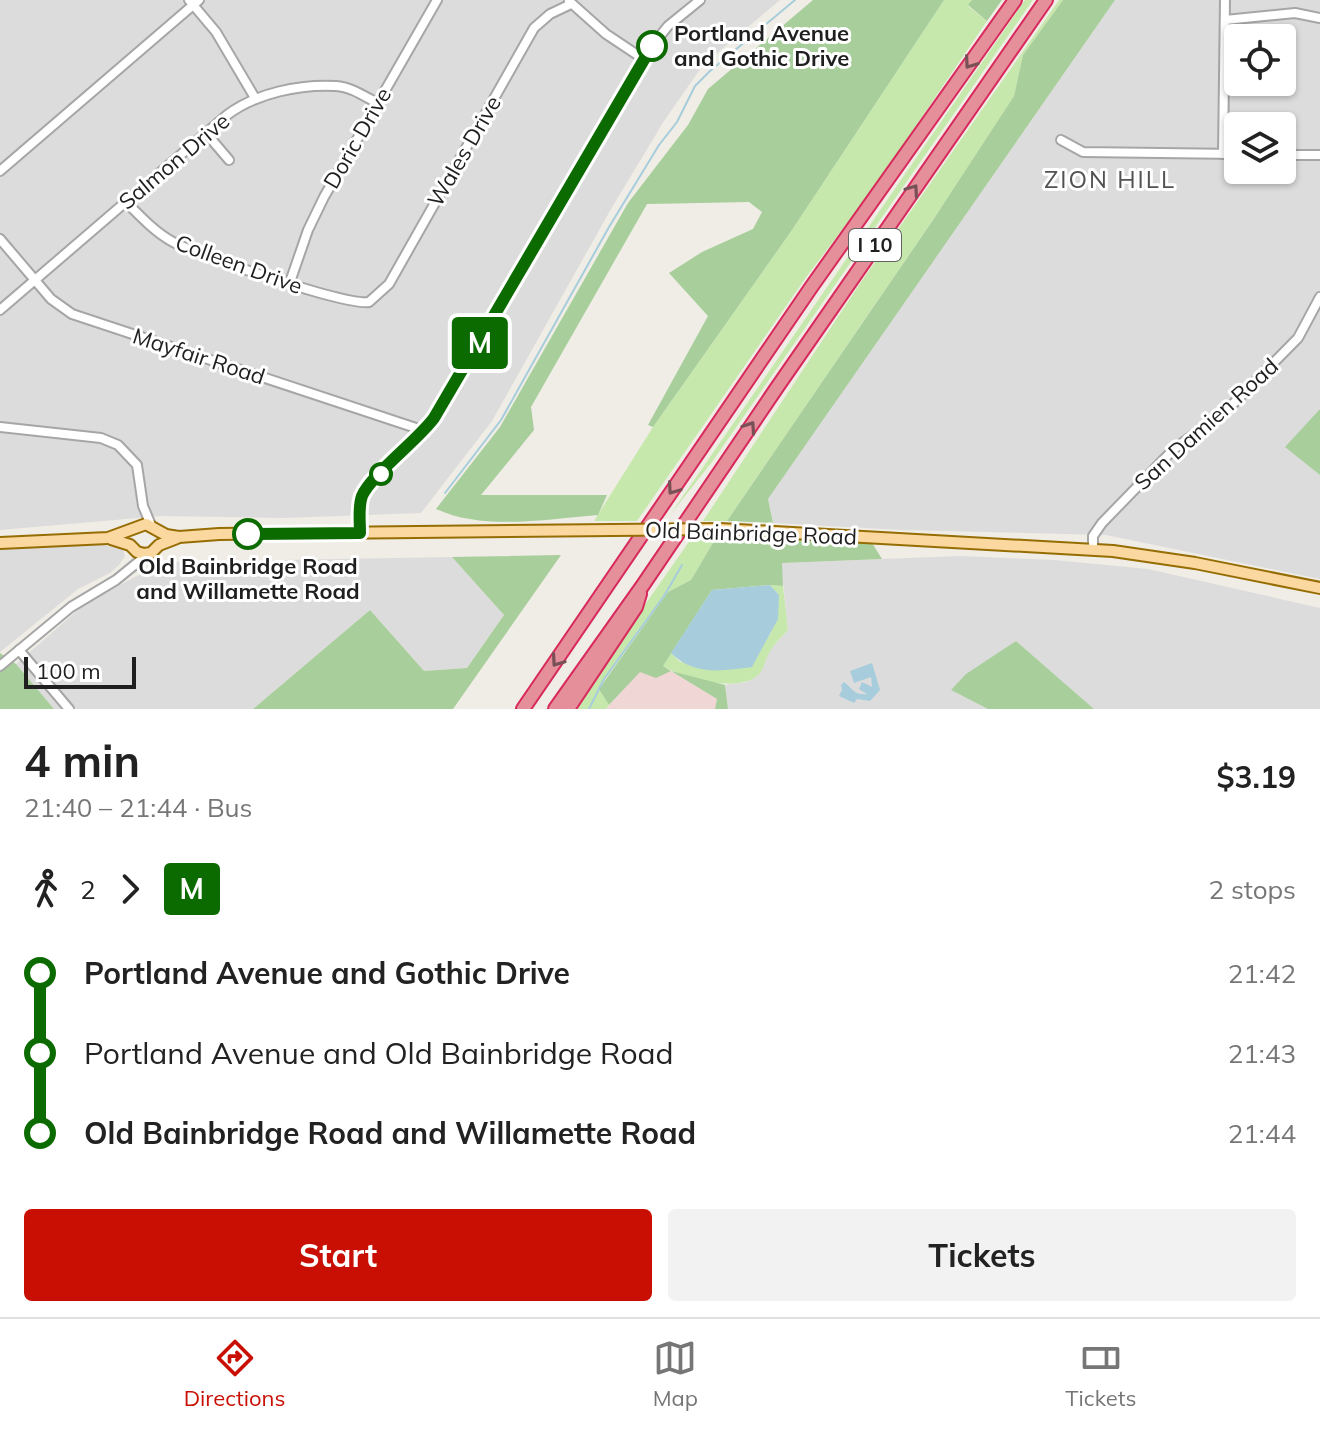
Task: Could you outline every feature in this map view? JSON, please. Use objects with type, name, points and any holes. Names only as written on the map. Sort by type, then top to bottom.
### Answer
[{"type":"highway","name":"I 10","points":[[523,709],[812,286],[1015,0]]},
{"type":"highway","name":"I 10","points":[[555,709],[1046,0]]},
{"type":"highway","points":[[568,709],[636,607],[643,585]]},
{"type":"main road","name":"Old Bainbridge Road","points":[[154,528],[166,535],[179,537],[219,534],[720,529],[1093,549],[1157,556],[1320,588]]},
{"type":"main road","points":[[0,543],[108,538],[134,529],[154,528],[159,545]]},
{"type":"main road","points":[[132,548],[134,529]]},
{"type":"main road","name":"Old Bainbridge Road","points":[[148,554],[159,545],[179,537]]},
{"type":"main road","points":[[108,538],[148,554]]},
{"type":"street","name":"Doric Drive","points":[[290,282],[308,230],[437,0]]},
{"type":"street","points":[[360,533],[360,507],[364,492],[425,431],[469,363],[642,58],[668,26],[700,0]]},
{"type":"street","points":[[1061,140],[1083,152],[1223,154],[1225,0]]},
{"type":"street","points":[[0,171],[194,2],[216,32],[255,98]]},
{"type":"street","points":[[570,2],[606,34],[642,58]]},
{"type":"street","name":"Wales Drive","points":[[363,303],[376,299],[389,284],[534,28],[570,2]]},
{"type":"street","points":[[1225,20],[1295,13],[1320,18]]},
{"type":"street","name":"Salmon Drive","points":[[0,310],[238,106],[276,92],[336,86],[377,103]]},
{"type":"street","points":[[206,133],[229,160]]},
{"type":"street","points":[[1296,155],[1320,155]]},
{"type":"street","name":"Colleen Drive","points":[[126,202],[148,224],[175,243],[363,303]]},
{"type":"street","name":"Mayfair Road","points":[[0,239],[59,306],[83,318],[425,431]]},
{"type":"street","name":"San Damien Road","points":[[1093,549],[1093,536],[1102,523],[1163,460],[1226,411],[1298,338],[1320,297]]},
{"type":"street","points":[[0,427],[110,440],[125,450],[137,465],[143,506],[154,528]]},
{"type":"street","points":[[134,529],[143,506]]},
{"type":"street","points":[[126,573],[131,565],[132,548]]},
{"type":"street","points":[[0,666],[81,599],[126,573],[148,554]]},
{"type":"street","points":[[19,650],[69,709]]},
{"type":"shaded area","points":[[0,0],[780,0],[703,65],[664,121],[611,209],[492,421],[421,513],[284,518],[161,516],[0,530]]},
{"type":"shaded area","points":[[1115,0],[1320,0],[1320,409],[1286,447],[1320,475],[1320,579],[1106,535],[773,523],[768,499]]},
{"type":"shaded area","points":[[100,544],[123,550],[125,556],[119,565],[78,589],[0,652],[0,547]]},
{"type":"shaded area","points":[[960,556],[1054,560],[1148,569],[1320,608],[1320,709],[1094,709],[1016,641],[951,690],[988,709],[728,709],[725,685],[747,682],[759,674],[771,649],[788,630],[781,563]]},
{"type":"shaded area","points":[[452,557],[504,615],[467,668],[424,671],[370,610],[253,709],[54,709],[16,664],[86,603],[150,569],[170,562]]},
{"type":"shaded area","points":[[640,671],[671,671],[717,699],[715,709],[606,709]]},
{"type":"green space","points":[[813,0],[944,0],[792,230],[653,427],[648,425],[708,316],[669,273],[702,252],[753,229],[762,212],[749,202],[647,204],[531,407],[534,430],[481,495],[607,495],[598,515],[495,522],[455,516],[436,509],[500,427],[628,203],[688,125],[708,89]]},
{"type":"green space","points":[[944,0],[972,0],[968,6],[987,21],[873,189],[807,276],[637,521],[594,521],[653,427],[792,230]]},
{"type":"green space","points":[[972,0],[1002,0],[987,21],[968,5]]},
{"type":"green space","points":[[1025,0],[1033,0],[712,462],[670,515]]},
{"type":"green space","points":[[1059,0],[1063,0],[1023,55],[1014,96],[943,205],[727,521],[703,521],[861,282]]},
{"type":"green space","points":[[1063,0],[1115,0],[768,499],[773,523],[727,521],[1014,96],[1023,55]]},
{"type":"green space","points":[[1320,409],[1320,475],[1285,447]]},
{"type":"green space","points":[[693,536],[717,536],[691,580],[668,592],[599,688],[609,705],[606,709],[572,709]]},
{"type":"green space","points":[[717,536],[872,543],[882,559],[782,563],[783,586],[712,590],[663,666],[671,671],[656,678],[640,672],[609,705],[599,689],[668,592],[691,580]]},
{"type":"green space","points":[[561,555],[453,709],[253,709],[370,610],[424,671],[467,668],[504,615],[452,557]]},
{"type":"green space","points":[[770,585],[783,586],[788,630],[773,647],[760,673],[751,680],[727,684],[712,682],[663,666],[671,653],[680,662],[761,648],[771,633],[779,595]]},
{"type":"green space","points":[[1016,641],[1094,709],[988,709],[951,690],[966,674]]},
{"type":"green space","points":[[0,653],[16,664],[54,709],[0,709]]},
{"type":"green space","points":[[671,671],[725,685],[728,709],[715,709],[717,699]]},
{"type":"water","points":[[770,585],[779,595],[778,619],[752,667],[699,669],[671,653],[712,590]]},
{"type":"water","points":[[872,663],[880,690],[870,701],[857,699],[854,703],[839,696],[844,682],[856,692],[867,694],[859,689],[862,682],[872,687],[871,677],[854,683],[850,671]]},
{"type":"waterway","points":[[445,493],[501,420],[609,227],[659,145],[677,122],[695,86],[795,0]]},
{"type":"waterway","points":[[589,709],[604,679],[664,596],[682,565]]},
{"type":"bus line","name":"M","points":[[248,534],[360,533],[360,507],[364,492],[434,418],[469,363],[642,58],[652,46]]},
{"type":"place","name":"Portland Avenue and Gothic Drive","points":[[652,46]]},
{"type":"place","name":"Old Bainbridge Road and Willamette Road","points":[[248,534]]},
{"type":"district","name":"ZION HILL","points":[[1110,180]]}]
